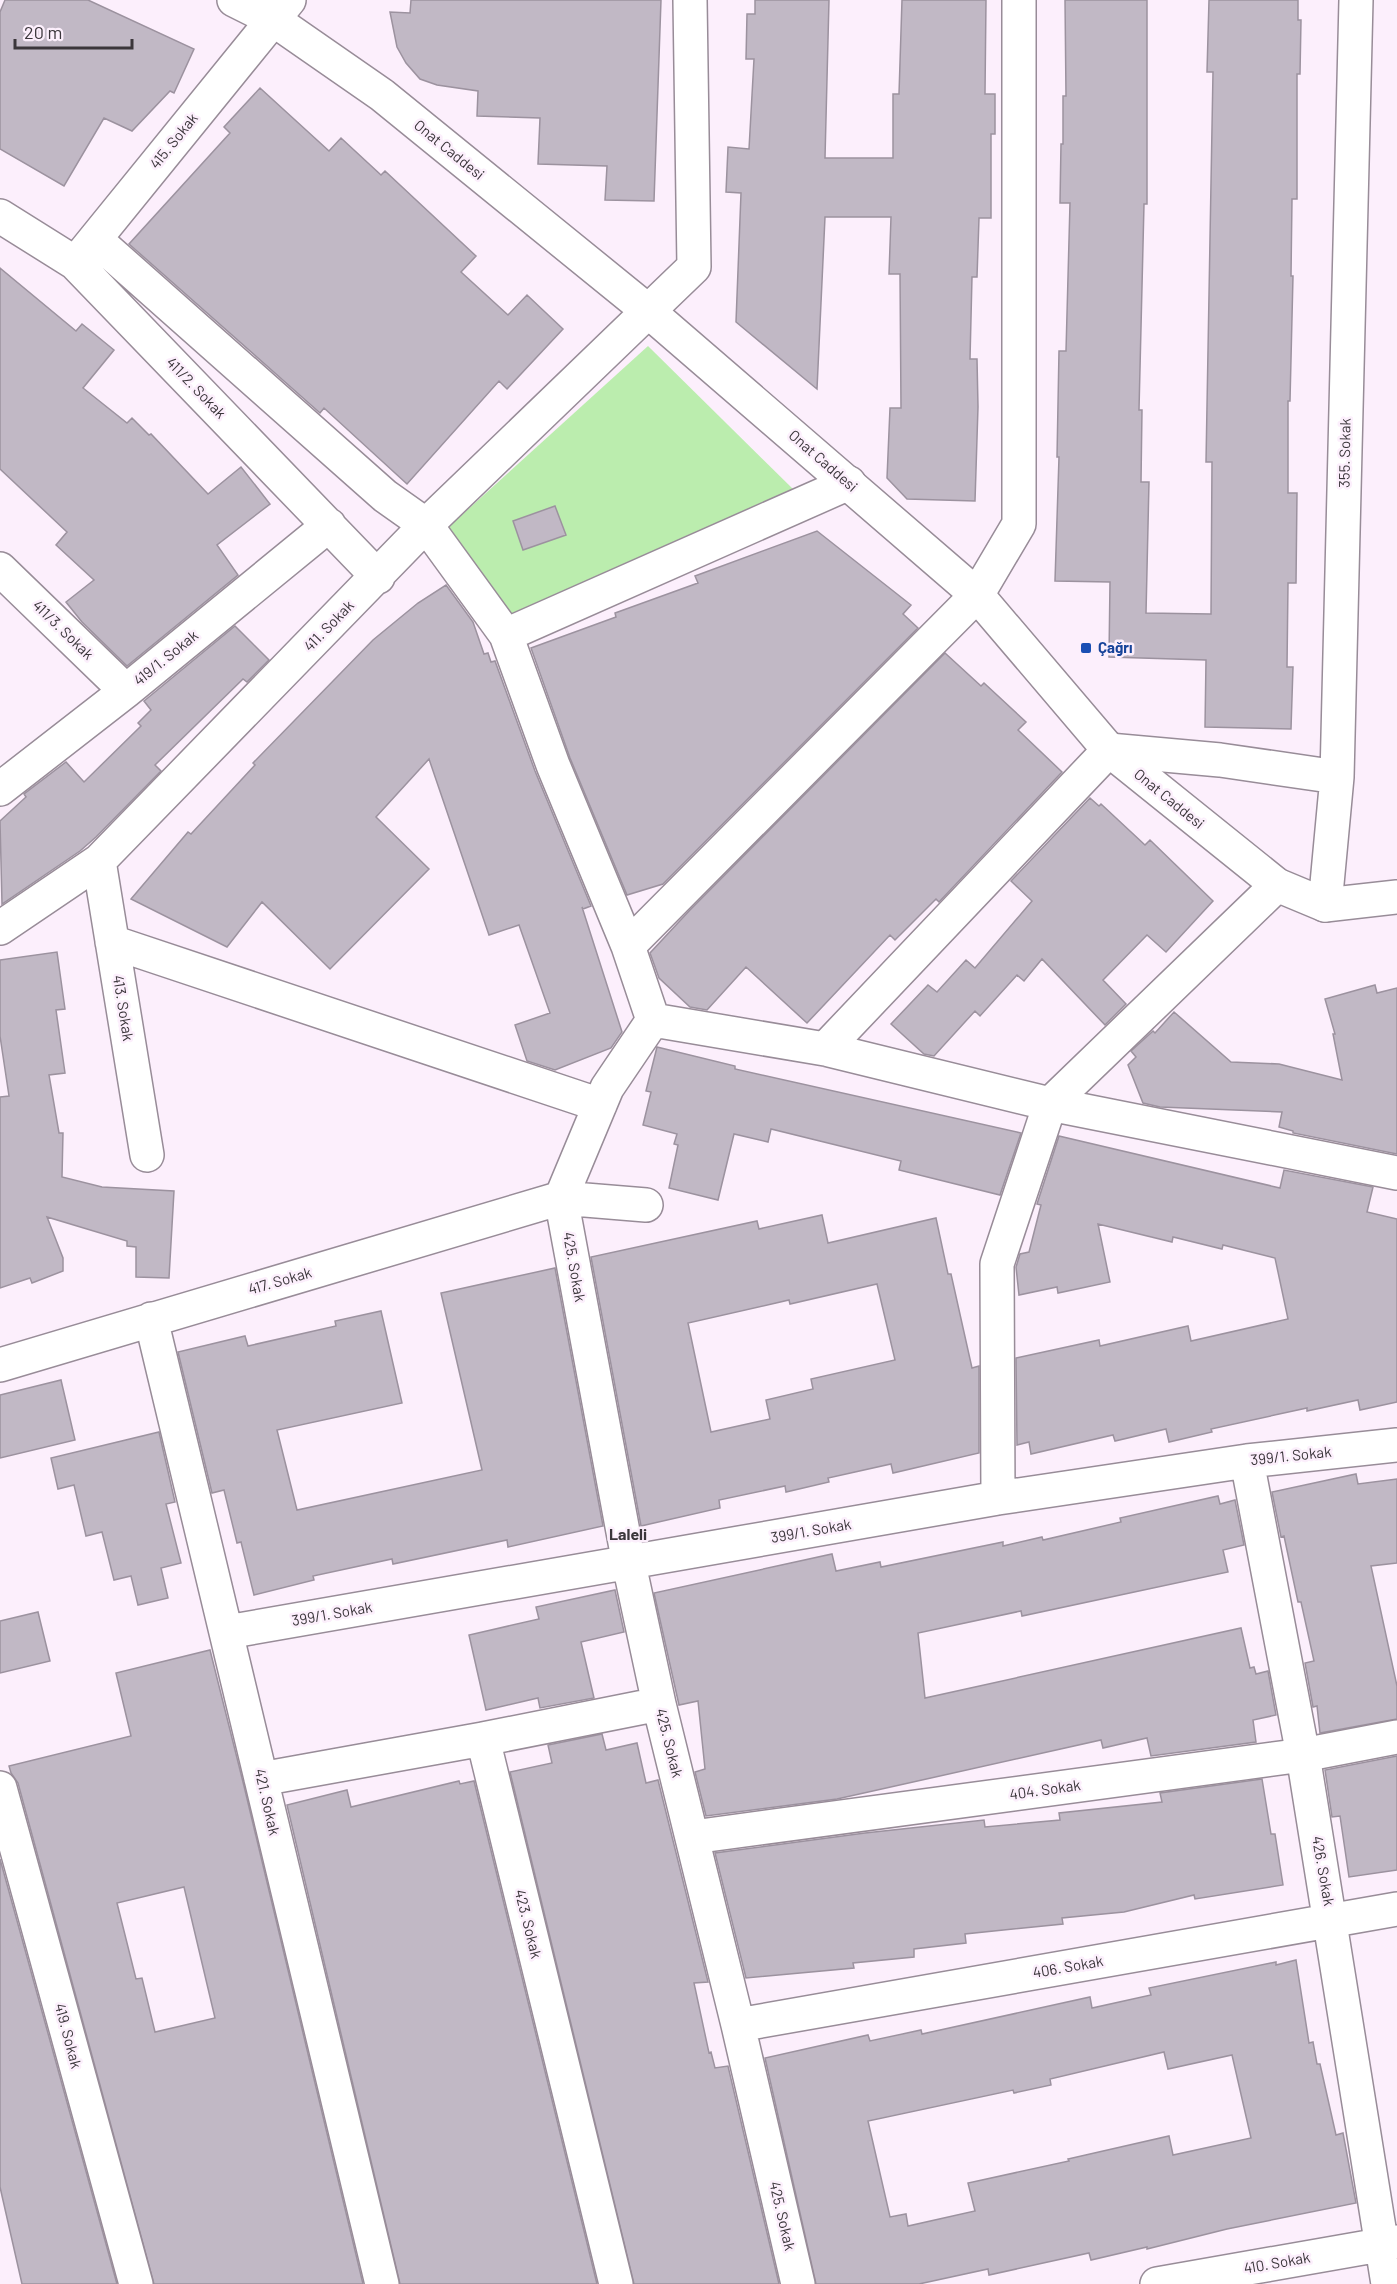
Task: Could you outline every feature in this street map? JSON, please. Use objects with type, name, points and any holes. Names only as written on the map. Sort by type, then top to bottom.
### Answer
[{"type":"street","name":"Onat Caddesi","points":[[234,0],[282,10],[382,95],[648,311],[977,594],[1109,750],[1277,885],[1325,905],[1397,897]]},
{"type":"street","name":"411. Sokak","points":[[0,928],[99,861],[378,577],[426,525],[694,267],[690,0]]},
{"type":"street","points":[[628,946],[977,594],[1018,524],[1019,0]]},
{"type":"street","name":"355. Sokak","points":[[1325,905],[1336,777],[1356,0]]},
{"type":"street","name":"415. Sokak","points":[[85,251],[282,10]]},
{"type":"street","name":"411/2. Sokak","points":[[0,216],[85,251],[378,577]]},
{"type":"street","points":[[85,251],[385,496],[426,525],[506,634],[554,765],[628,946],[653,1020]]},
{"type":"street","points":[[506,634],[849,483]]},
{"type":"street","name":"419/1. Sokak","points":[[0,789],[126,691],[329,525]]},
{"type":"street","name":"411/3. Sokak","points":[[0,568],[126,691]]},
{"type":"street","points":[[825,1049],[1109,750],[1220,760],[1336,777]]},
{"type":"street","name":"413. Sokak","points":[[99,861],[147,1155]]},
{"type":"street","points":[[998,1498],[997,1264],[1050,1104],[1277,885]]},
{"type":"street","points":[[112,942],[600,1106]]},
{"type":"street","points":[[653,1020],[825,1049],[1050,1104],[1397,1173]]},
{"type":"street","points":[[646,1205],[561,1198],[607,1088],[653,1020]]},
{"type":"street","name":"417. Sokak","points":[[0,1365],[561,1198]]},
{"type":"street","name":"425. Sokak","points":[[561,1198],[629,1564],[659,1704],[693,1837],[798,2284]]},
{"type":"street","name":"421. Sokak","points":[[151,1319],[382,2284]]},
{"type":"street","name":"399/1. Sokak","points":[[226,1632],[629,1564],[998,1498],[1247,1461],[1397,1444]]},
{"type":"street","name":"426. Sokak","points":[[1247,1461],[1303,1755],[1389,2243],[1388,2284]]},
{"type":"street","points":[[261,1779],[483,1739],[659,1704]]},
{"type":"street","name":"404. Sokak","points":[[693,1837],[1303,1755],[1397,1737]]},
{"type":"street","name":"423. Sokak","points":[[483,1739],[616,2284]]},
{"type":"street","name":"419. Sokak","points":[[0,1788],[136,2284]]},
{"type":"street","name":"406. Sokak","points":[[738,2025],[1397,1909]]},
{"type":"street","name":"410. Sokak","points":[[1157,2284],[1389,2243]]},
{"type":"green space","points":[[648,346],[794,490],[504,624],[443,532]]},
{"type":"building","points":[[5,0],[88,0],[194,49],[174,93],[170,91],[132,131],[104,118],[64,186],[0,149],[0,12]]},
{"type":"building","points":[[411,0],[661,0],[654,201],[605,200],[607,166],[538,164],[540,118],[477,116],[478,91],[437,85],[420,79],[406,63],[397,47],[390,12],[410,13]]},
{"type":"building","points":[[755,0],[829,0],[825,158],[893,158],[893,94],[899,94],[902,0],[986,0],[985,94],[995,94],[995,134],[991,134],[991,218],[979,218],[977,277],[972,277],[970,359],[977,359],[978,407],[975,501],[907,499],[887,478],[890,408],[901,408],[900,274],[889,274],[891,217],[825,217],[817,389],[736,322],[741,193],[726,192],[728,147],[749,149],[754,59],[746,59],[747,14],[755,14]]},
{"type":"building","points":[[1065,0],[1147,0],[1147,204],[1144,204],[1139,410],[1142,410],[1141,482],[1149,482],[1146,613],[1211,614],[1212,462],[1206,462],[1213,72],[1207,72],[1209,0],[1298,0],[1298,20],[1301,20],[1300,74],[1297,74],[1297,199],[1292,199],[1291,276],[1293,276],[1290,401],[1288,401],[1288,493],[1297,493],[1296,583],[1288,583],[1287,667],[1293,667],[1291,729],[1205,727],[1206,660],[1109,657],[1110,582],[1055,581],[1059,457],[1057,457],[1059,351],[1066,351],[1070,203],[1060,203],[1063,96],[1066,96]]},
{"type":"building","points":[[260,88],[329,151],[341,138],[381,175],[385,171],[476,256],[461,272],[508,315],[527,295],[563,329],[507,389],[499,381],[407,484],[324,408],[320,413],[129,244],[230,133],[224,127]]},
{"type":"building","points":[[0,268],[76,331],[82,324],[114,350],[83,388],[127,423],[132,418],[149,435],[151,434],[208,494],[241,467],[270,504],[217,545],[238,575],[127,666],[82,622],[66,602],[94,580],[56,545],[67,532],[0,469]]},
{"type":"building","points":[[555,506],[566,535],[523,550],[513,521]]},
{"type":"building","points":[[817,531],[911,605],[903,614],[918,628],[663,884],[627,895],[570,758],[531,648],[616,617],[615,613],[698,583],[695,576]]},
{"type":"building","points":[[446,585],[473,622],[484,654],[488,653],[491,662],[495,661],[535,771],[591,906],[583,909],[582,907],[622,1032],[611,1048],[555,1070],[527,1061],[515,1025],[550,1013],[519,925],[489,935],[429,759],[376,817],[429,869],[330,969],[262,902],[227,947],[131,899],[188,832],[191,834],[255,765],[253,763],[373,640],[418,603]]},
{"type":"building","points":[[235,626],[269,660],[247,682],[243,679],[155,765],[161,771],[96,837],[80,851],[2,904],[0,821],[26,797],[24,794],[66,762],[84,782],[141,726],[138,723],[151,710],[144,701]]},
{"type":"building","points":[[945,653],[981,686],[984,683],[1026,722],[1018,730],[1062,772],[939,902],[936,899],[895,940],[890,935],[807,1023],[746,967],[707,1010],[690,1007],[659,978],[650,953]]},
{"type":"building","points":[[1090,798],[1099,806],[1101,804],[1145,845],[1150,840],[1213,901],[1166,952],[1147,935],[1103,980],[1126,1004],[1105,1025],[1042,959],[1024,981],[1017,975],[980,1016],[975,1011],[934,1056],[924,1054],[891,1024],[928,985],[937,992],[966,960],[975,968],[1032,901],[1011,881]]},
{"type":"building","points":[[57,952],[65,1009],[56,1010],[65,1073],[49,1075],[59,1133],[63,1133],[62,1177],[102,1187],[174,1191],[169,1278],[136,1277],[136,1247],[127,1246],[127,1241],[47,1217],[63,1258],[63,1271],[32,1283],[30,1278],[0,1288],[0,1097],[9,1096],[0,1036],[0,960]]},
{"type":"building","points":[[1375,985],[1377,993],[1397,988],[1397,1154],[1293,1133],[1293,1131],[1279,1127],[1282,1112],[1160,1107],[1143,1103],[1128,1065],[1136,1057],[1131,1051],[1153,1031],[1155,1033],[1174,1012],[1231,1062],[1279,1064],[1342,1080],[1333,1034],[1335,1034],[1325,999]]},
{"type":"building","points":[[657,1047],[735,1066],[735,1069],[1021,1133],[1000,1195],[899,1170],[901,1161],[771,1129],[768,1142],[734,1134],[718,1200],[669,1188],[678,1145],[674,1144],[677,1134],[643,1125],[651,1092],[646,1091]]},
{"type":"building","points":[[1059,1136],[1280,1188],[1284,1170],[1373,1187],[1367,1212],[1397,1219],[1397,1402],[1360,1410],[1358,1400],[1307,1411],[1307,1408],[1211,1429],[1212,1432],[1169,1442],[1166,1429],[1115,1441],[1113,1435],[1031,1454],[1029,1442],[1017,1445],[1016,1358],[1099,1340],[1100,1346],[1188,1326],[1191,1341],[1288,1319],[1275,1258],[1223,1245],[1222,1249],[1173,1237],[1172,1242],[1098,1224],[1110,1282],[1058,1293],[1057,1287],[1019,1295],[1016,1267],[1020,1254],[1029,1252],[1041,1205],[1037,1204]]},
{"type":"building","points":[[822,1215],[828,1243],[936,1218],[972,1368],[979,1366],[979,1453],[893,1473],[891,1464],[828,1478],[829,1482],[786,1492],[785,1486],[719,1500],[720,1508],[641,1526],[591,1257],[757,1221],[759,1229]],"holes":[[[877,1284],[895,1360],[811,1379],[813,1389],[766,1400],[770,1419],[711,1432],[688,1323],[789,1300],[790,1304]]]},
{"type":"building","points":[[555,1268],[603,1526],[508,1547],[507,1540],[393,1564],[392,1559],[313,1576],[314,1580],[254,1595],[241,1542],[237,1543],[224,1490],[212,1493],[178,1352],[245,1336],[248,1346],[336,1326],[335,1321],[381,1311],[402,1403],[277,1430],[297,1510],[482,1470],[441,1293]]},
{"type":"building","points":[[61,1380],[75,1440],[0,1458],[0,1395]]},
{"type":"building","points":[[159,1432],[175,1502],[166,1504],[181,1563],[161,1568],[168,1598],[138,1605],[131,1576],[114,1580],[102,1532],[86,1536],[74,1485],[58,1489],[51,1458]]},
{"type":"building","points":[[1356,1474],[1358,1484],[1397,1479],[1397,1563],[1371,1566],[1397,1686],[1397,1719],[1320,1733],[1317,1706],[1313,1707],[1305,1663],[1314,1661],[1284,1536],[1281,1537],[1272,1492]]},
{"type":"building","points":[[1218,1496],[1220,1504],[1235,1500],[1244,1545],[1223,1550],[1228,1572],[1022,1616],[1021,1611],[918,1633],[925,1698],[1241,1628],[1250,1668],[1254,1667],[1256,1674],[1268,1671],[1276,1715],[1253,1720],[1256,1742],[1151,1756],[1147,1738],[1103,1748],[1101,1740],[837,1799],[706,1816],[695,1772],[705,1769],[698,1701],[679,1705],[654,1593],[832,1554],[836,1571],[880,1562],[881,1567],[1003,1542],[1003,1546],[1042,1537],[1043,1540],[1121,1522],[1120,1518]]},
{"type":"building","points":[[615,1590],[624,1632],[581,1642],[594,1698],[540,1708],[538,1698],[486,1710],[469,1635],[539,1619],[536,1607]]},
{"type":"building","points":[[38,1612],[50,1661],[0,1673],[0,1621]]},
{"type":"building","points":[[210,1650],[363,2284],[154,2284],[18,1783],[9,1766],[131,1736],[116,1673]],"holes":[[[184,1887],[215,2018],[155,2032],[142,1978],[136,1979],[117,1903]]]},
{"type":"building","points":[[602,1734],[606,1750],[637,1743],[646,1783],[658,1780],[708,1982],[694,1983],[709,2053],[711,2052],[715,2068],[728,2066],[779,2284],[634,2284],[510,1772],[552,1763],[548,1745]]},
{"type":"building","points":[[1397,1756],[1397,1870],[1349,1877],[1340,1816],[1332,1817],[1325,1770]]},
{"type":"building","points":[[1262,1779],[1271,1834],[1275,1834],[1283,1885],[1195,1899],[1194,1895],[1124,1912],[1062,1918],[1063,1924],[965,1934],[966,1943],[914,1949],[914,1957],[853,1963],[854,1968],[746,1978],[715,1853],[984,1820],[985,1827],[1060,1820],[1059,1813],[1162,1802],[1160,1793]]},
{"type":"building","points":[[459,1781],[460,1784],[474,1781],[597,2284],[400,2284],[287,1805],[347,1790],[351,1807]]},
{"type":"building","points":[[0,1859],[117,2284],[22,2284],[0,2187]]},
{"type":"building","points":[[1296,1960],[1309,2043],[1313,2042],[1317,2064],[1320,2064],[1336,2135],[1343,2133],[1356,2203],[1091,2260],[1089,2253],[989,2275],[988,2269],[919,2284],[816,2284],[765,2058],[868,2035],[870,2041],[921,2030],[922,2034],[1090,1997],[1092,2008],[1151,1995],[1149,1988],[1276,1962],[1276,1965]],"holes":[[[1164,2052],[1168,2069],[1232,2055],[1251,2138],[1173,2155],[1169,2136],[968,2183],[975,2211],[908,2226],[906,2214],[890,2217],[868,2121],[1013,2090],[1014,2093],[1051,2085],[1050,2079]]]},
{"type":"place","name":"Çağrı","points":[[1086,648]]},
{"type":"district","name":"Laleli","points":[[628,1534]]}]
